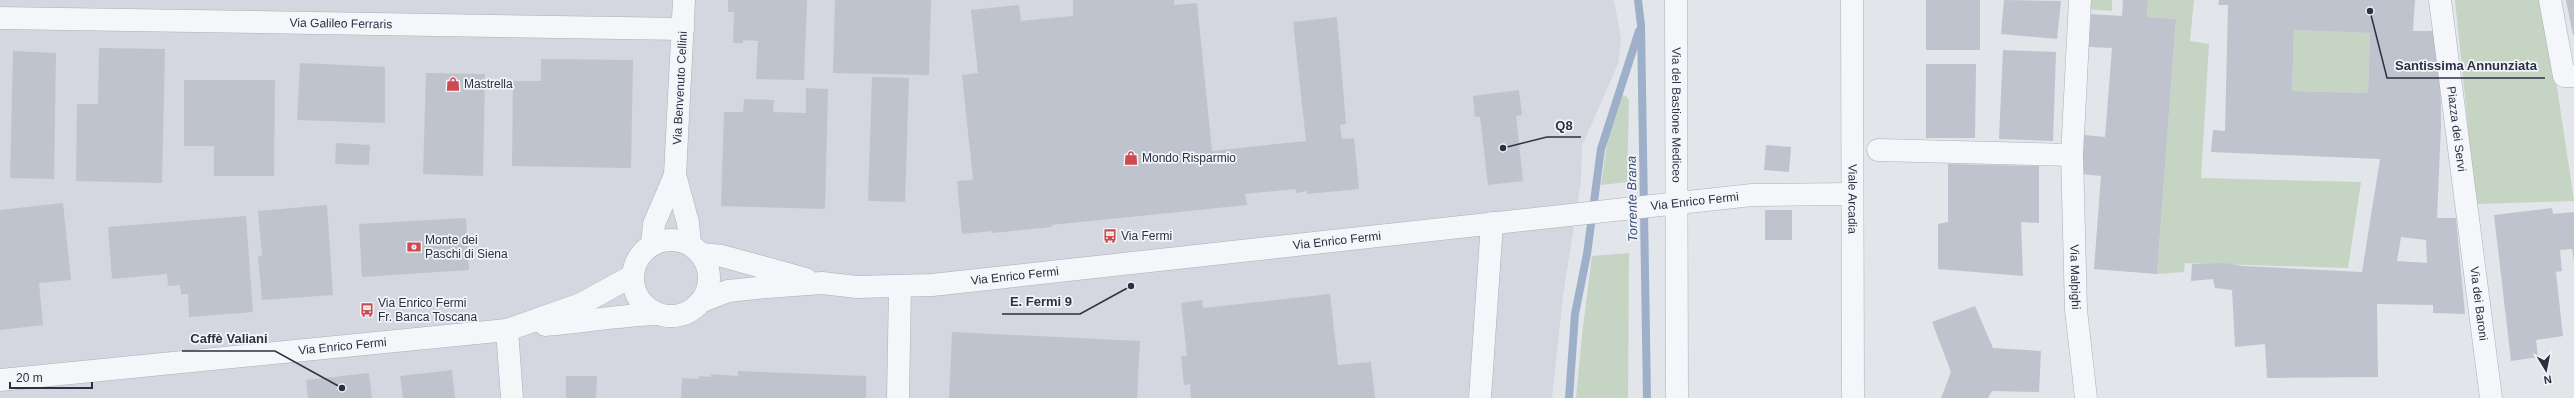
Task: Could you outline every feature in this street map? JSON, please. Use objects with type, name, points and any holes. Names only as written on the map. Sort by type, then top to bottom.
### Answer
[{"type":"street","name":"Via Benvenuto Cellini","points":[[684,0],[675,176],[696,249]]},
{"type":"street","name":"Via del Bastione Mediceo","points":[[1676,0],[1668,205],[1677,398]]},
{"type":"street","name":"Viale Arcadia","points":[[1852,0],[1853,398]]},
{"type":"street","name":"Via Malpighi","points":[[2080,0],[2072,155],[2076,302],[2086,398]]},
{"type":"street","name":"Piazza dei Servi","points":[[2440,0],[2468,210]]},
{"type":"street","points":[[2550,0],[2569,76]]},
{"type":"street","name":"Via Galileo Ferraris","points":[[0,18],[682,29]]},
{"type":"street","points":[[1878,150],[2072,155]]},
{"type":"street","name":"Via Benvenuto Cellini","points":[[652,245],[654,224],[675,176]]},
{"type":"street","name":"Via Enrico Fermi","points":[[696,249],[822,283],[857,287],[900,287],[1774,193],[1852,194]]},
{"type":"street","name":"Via dei Baroni","points":[[2468,210],[2491,398]]},
{"type":"street","points":[[1480,398],[1492,223]]},
{"type":"street","points":[[667,240],[696,249],[708,272],[709,282],[700,302],[682,315],[659,314],[639,300],[633,285],[632,276],[636,260],[652,245],[667,240]]},
{"type":"street","name":"Via Enrico Fermi","points":[[512,328],[581,304],[632,276]]},
{"type":"street","name":"Via Enrico Fermi","points":[[700,302],[728,291],[822,283]]},
{"type":"street","points":[[898,398],[900,287]]},
{"type":"street","name":"Via Enrico Fermi","points":[[0,380],[659,314]]},
{"type":"street","points":[[512,328],[512,398]]},
{"type":"shaded area","points":[[0,0],[1614,0],[1621,38],[1618,64],[1582,146],[1581,181],[1563,296],[1552,398],[0,398]]},
{"type":"green space","points":[[2086,0],[2112,0],[2112,11],[2086,9]]},
{"type":"green space","points":[[2148,0],[2194,0],[2190,41],[2209,44],[2201,178],[2361,182],[2348,268],[2185,263],[2184,272],[2157,274],[2176,19],[2147,17]]},
{"type":"green space","points":[[2455,0],[2540,0],[2555,74],[2574,201],[2476,204]]},
{"type":"green space","points":[[2294,30],[2370,33],[2368,93],[2292,91]]},
{"type":"green space","points":[[1622,95],[1627,97],[1629,101],[1627,182],[1601,185],[1608,138]]},
{"type":"green space","points":[[1629,253],[1628,398],[1576,398],[1592,256]]},
{"type":"building","points":[[728,0],[807,0],[804,80],[756,79],[758,41],[743,40],[743,43],[733,43],[734,12],[728,12]]},
{"type":"building","points":[[835,0],[931,0],[929,75],[833,73]]},
{"type":"building","points":[[1073,0],[1174,0],[1174,5],[1197,3],[1212,151],[1306,141],[1293,22],[1337,17],[1346,124],[1340,125],[1342,139],[1354,138],[1359,189],[1307,194],[1307,191],[1296,193],[1296,189],[1245,194],[1247,205],[1051,225],[1052,227],[992,233],[992,231],[962,234],[957,181],[973,180],[962,75],[978,73],[971,10],[1019,5],[1021,21],[1073,16]]},
{"type":"building","points":[[1926,0],[1980,0],[1980,50],[1926,50]]},
{"type":"building","points":[[2004,0],[2061,1],[2057,39],[2001,34]]},
{"type":"building","points":[[2123,0],[2148,0],[2147,17],[2176,19],[2157,274],[2094,269],[2101,176],[2081,174],[2084,135],[2105,137],[2112,48],[2089,47],[2091,14],[2122,16]]},
{"type":"building","points":[[2219,0],[2415,0],[2413,31],[2440,31],[2441,126],[2437,218],[2456,218],[2465,314],[2433,313],[2433,305],[2377,304],[2378,377],[2267,378],[2265,344],[2235,347],[2232,290],[2215,288],[2213,279],[2191,281],[2192,264],[2224,263],[2243,266],[2362,272],[2380,159],[2211,152],[2213,130],[2225,131],[2228,5],[2218,5]],"holes":[[[2294,30],[2370,33],[2368,93],[2292,91]],[[2401,237],[2426,240],[2427,263],[2397,261]]]},
{"type":"building","points":[[2566,0],[2574,0],[2574,35],[2573,35]]},
{"type":"building","points":[[99,48],[165,49],[162,183],[76,181],[77,104],[98,104]]},
{"type":"building","points":[[2003,50],[2056,52],[2053,141],[1999,139]]},
{"type":"building","points":[[13,51],[56,53],[54,179],[10,178]]},
{"type":"building","points":[[541,59],[633,60],[631,168],[512,166],[513,81],[541,81]]},
{"type":"building","points":[[300,63],[385,67],[385,123],[297,120]]},
{"type":"building","points":[[1926,64],[1976,64],[1975,138],[1926,138]]},
{"type":"building","points":[[426,73],[485,74],[483,176],[423,174]]},
{"type":"building","points":[[872,77],[909,78],[905,202],[868,201]]},
{"type":"building","points":[[184,80],[275,80],[274,176],[214,176],[214,146],[184,146]]},
{"type":"building","points":[[806,88],[828,89],[825,209],[721,206],[724,112],[743,112],[744,99],[774,100],[773,112],[806,113]]},
{"type":"building","points":[[1519,90],[1522,115],[1516,116],[1523,181],[1488,185],[1480,117],[1475,117],[1473,96]]},
{"type":"building","points":[[336,143],[370,145],[369,165],[335,164]]},
{"type":"building","points":[[1766,145],[1791,147],[1789,172],[1764,170]]},
{"type":"building","points":[[1948,164],[2039,166],[2039,223],[2021,222],[2023,276],[1938,269],[1938,224],[1948,222]]},
{"type":"building","points":[[63,203],[71,280],[39,283],[43,325],[0,330],[0,210]]},
{"type":"building","points":[[327,205],[333,295],[262,300],[258,256],[262,256],[258,211]]},
{"type":"building","points":[[2552,208],[2553,214],[2574,212],[2574,261],[2572,249],[2560,250],[2562,271],[2556,272],[2563,336],[2536,340],[2538,357],[2511,361],[2494,215]]},
{"type":"building","points":[[1765,210],[1792,210],[1792,240],[1765,240]]},
{"type":"building","points":[[246,216],[253,312],[189,317],[188,294],[181,294],[180,285],[168,286],[167,274],[112,279],[108,227]]},
{"type":"building","name":"Monte dei Paschi di Siena","points":[[466,218],[469,270],[362,277],[359,224]]},
{"type":"building","points":[[1330,294],[1338,365],[1371,362],[1375,398],[1191,398],[1190,384],[1184,385],[1181,356],[1187,356],[1181,303],[1202,300],[1203,308]]},
{"type":"building","points":[[1975,306],[1993,348],[2041,351],[2039,392],[1992,391],[1988,398],[1941,398],[1951,372],[1932,322]]},
{"type":"building","points":[[952,332],[1140,341],[1137,398],[949,398]]},
{"type":"building","points":[[452,370],[455,398],[403,398],[400,376]]},
{"type":"building","points":[[738,371],[866,376],[866,398],[681,398],[682,378],[699,379],[699,376],[711,377],[711,374],[738,376]]},
{"type":"building","points":[[369,373],[372,398],[308,398],[306,380]]},
{"type":"building","points":[[566,376],[597,376],[596,398],[566,398]]},
{"type":"waterway","name":"Torrente Brana","points":[[1638,0],[1641,25],[1647,398]]},
{"type":"waterway","points":[[1569,398],[1575,314],[1587,254],[1601,149],[1639,31]]},
{"type":"place","name":"Santissima Annunziata","points":[[2370,11]]},
{"type":"place","name":"Mastrella","points":[[453,84]]},
{"type":"place","name":"Q8","points":[[1503,148]]},
{"type":"place","name":"Mondo Risparmio","points":[[1131,158]]},
{"type":"place","name":"Via Fermi","points":[[1110,236]]},
{"type":"place","name":"Monte dei Paschi di Siena","points":[[414,247]]},
{"type":"place","name":"E. Fermi 9","points":[[1131,286]]},
{"type":"place","name":"Via Enrico Fermi Fr. Banca Toscana","points":[[367,310]]},
{"type":"place","name":"Caffè Valiani","points":[[342,388]]}]
